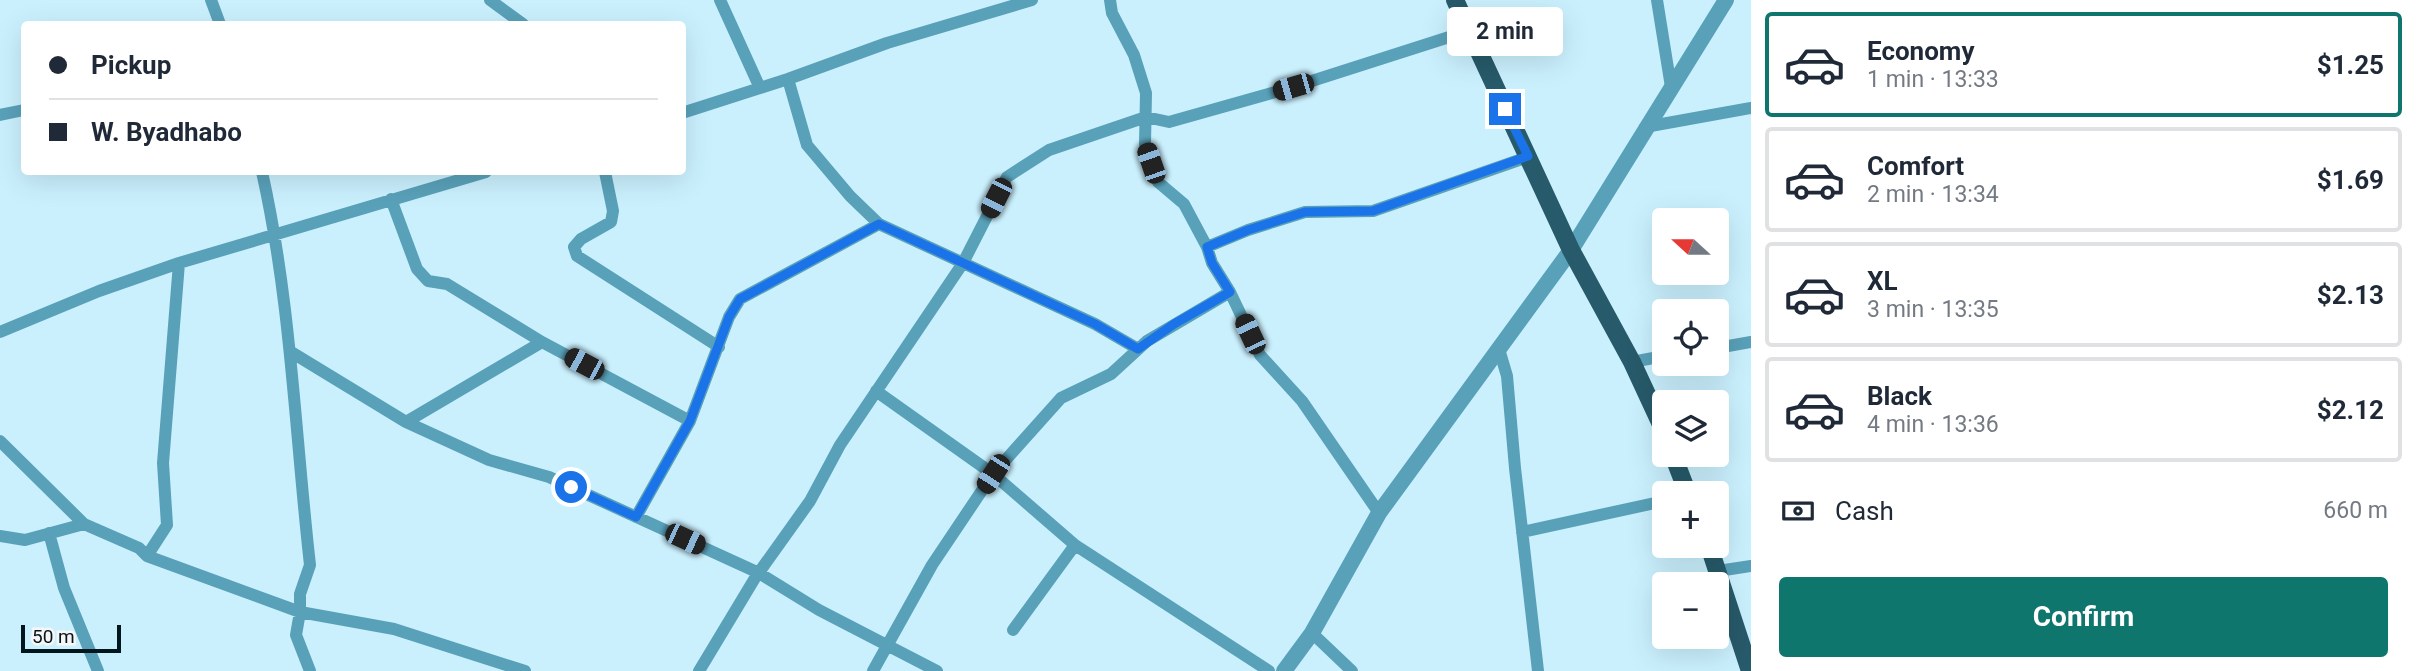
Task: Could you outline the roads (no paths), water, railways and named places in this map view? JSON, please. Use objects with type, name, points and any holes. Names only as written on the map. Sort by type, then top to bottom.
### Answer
[{"type":"main road","points":[[1457,4],[1571,250],[1632,362],[1652,405]]},
{"type":"main road","points":[[1713,558],[1750,671]]},
{"type":"street","points":[[211,0],[219,21]]},
{"type":"street","points":[[490,0],[519,21]]},
{"type":"street","points":[[720,0],[760,88]]},
{"type":"street","points":[[686,112],[887,43],[1032,0]]},
{"type":"street","points":[[1110,0],[1112,13],[1134,55],[1146,93],[1145,144],[1158,182],[1184,204],[1260,355],[1302,401],[1379,513]]},
{"type":"street","points":[[1657,0],[1671,87]]},
{"type":"street","points":[[1284,671],[1312,633],[1379,513],[1571,250],[1726,0]]},
{"type":"street","points":[[699,671],[759,573],[810,501],[840,445],[963,263],[1007,177],[1049,150],[1146,117],[1169,122],[1293,87],[1468,30]]},
{"type":"street","points":[[788,79],[807,145],[879,224],[1095,324],[1138,349]]},
{"type":"street","points":[[1645,127],[1751,108]]},
{"type":"street","points":[[0,115],[21,111]]},
{"type":"street","points":[[1207,247],[1248,230],[1305,212],[1373,211],[1528,156]]},
{"type":"street","points":[[263,175],[276,235],[291,352],[310,565],[300,594],[296,635],[310,671]]},
{"type":"street","points":[[0,332],[99,291],[178,263],[475,175]]},
{"type":"street","points":[[606,175],[613,211],[611,222],[580,239],[574,247],[576,256],[719,347]]},
{"type":"street","points":[[391,199],[417,269],[428,281],[447,284],[541,342],[690,421]]},
{"type":"street","points":[[636,517],[690,421],[729,317],[740,299],[879,224]]},
{"type":"street","points":[[147,556],[167,525],[163,463],[178,263]]},
{"type":"street","points":[[873,671],[932,565],[993,474],[1061,398],[1111,374],[1138,349],[1174,324],[1230,292]]},
{"type":"street","points":[[405,422],[541,342]]},
{"type":"street","points":[[1729,346],[1751,342]]},
{"type":"street","points":[[1499,349],[1507,376],[1538,671]]},
{"type":"street","points":[[291,352],[405,422],[489,460],[549,477],[759,573],[819,610],[937,671]]},
{"type":"street","points":[[1632,362],[1652,358]]},
{"type":"street","points":[[876,391],[993,474],[1075,545],[1269,671]]},
{"type":"street","points":[[0,441],[83,524],[139,548],[147,556],[300,612],[394,629],[525,671]]},
{"type":"street","points":[[1522,532],[1652,504]]},
{"type":"street","points":[[0,536],[25,540],[83,524]]},
{"type":"street","points":[[49,533],[64,588],[98,671]]},
{"type":"street","points":[[1013,630],[1075,545]]},
{"type":"street","points":[[1718,571],[1751,566]]},
{"type":"street","points":[[1312,633],[1352,671]]}]
